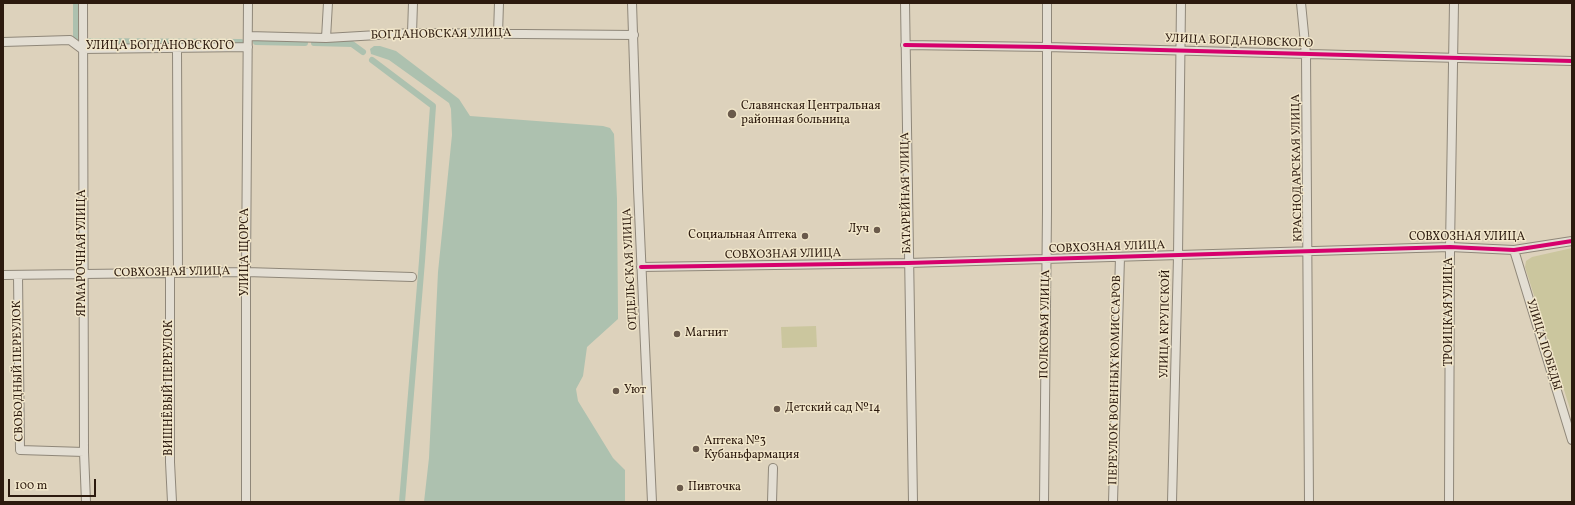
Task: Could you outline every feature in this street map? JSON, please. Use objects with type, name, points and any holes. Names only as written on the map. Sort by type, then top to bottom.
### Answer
[{"type":"street","name":"ЯРМАРОЧНАЯ УЛИЦА","points":[[83,3],[84,452],[86,502]]},
{"type":"street","name":"УЛИЦА ЩОРСА","points":[[246,502],[248,3]]},
{"type":"street","points":[[326,38],[328,3]]},
{"type":"street","points":[[412,33],[413,3]]},
{"type":"street","points":[[498,34],[499,3]]},
{"type":"street","name":"ОТДЕЛЬСКАЯ УЛИЦА","points":[[632,3],[641,267],[652,502]]},
{"type":"street","name":"БАТАРЕЙНАЯ УЛИЦА","points":[[905,3],[913,502]]},
{"type":"street","name":"ПОЛКОВАЯ УЛИЦА","points":[[1044,502],[1047,3]]},
{"type":"street","name":"УЛИЦА КРУПСКОЙ","points":[[1172,502],[1178,256],[1181,3]]},
{"type":"street","name":"КРАСНОДАРСКАЯ УЛИЦА","points":[[1301,3],[1306,54],[1309,502]]},
{"type":"street","name":"ТРОИЦКАЯ УЛИЦА","points":[[1449,502],[1450,247],[1454,3]]},
{"type":"street","name":"БОГДАНОВСКАЯ УЛИЦА","points":[[248,36],[326,38],[412,33],[634,35]]},
{"type":"street","name":"УЛИЦА БОГДАНОВСКОГО","points":[[3,42],[70,40],[82,49],[248,47]]},
{"type":"street","name":"УЛИЦА БОГДАНОВСКОГО","points":[[905,46],[1047,47],[1572,61]]},
{"type":"street","name":"ВИШНЁВЫЙ ПЕРЕУЛОК","points":[[172,502],[170,462],[177,48]]},
{"type":"street","name":"СОВХОЗНАЯ УЛИЦА","points":[[641,267],[1046,260],[1450,247],[1514,250],[1572,241]]},
{"type":"street","name":"УЛИЦА ПОБЕДЫ","points":[[1514,250],[1572,440]]},
{"type":"street","name":"ПЕРЕУЛОК ВОЕННЫХ КОМИССАРОВ","points":[[1113,502],[1120,257]]},
{"type":"street","name":"СОВХОЗНАЯ УЛИЦА","points":[[3,275],[246,272],[412,277]]},
{"type":"street","name":"СВОБОДНЫЙ ПЕРЕУЛОК","points":[[18,275],[20,450],[84,452]]},
{"type":"street","points":[[772,502],[773,468]]},
{"type":"shaded area","points":[[374,46],[380,46],[396,51],[459,99],[470,116],[603,126],[610,128],[614,134],[617,199],[618,319],[587,347],[583,376],[576,389],[578,401],[613,458],[625,470],[625,502],[424,502],[429,458],[438,272],[452,135],[451,109],[449,103],[389,60],[371,54],[370,49]]},
{"type":"shaded area","points":[[1572,248],[1572,415],[1525,267],[1526,261],[1532,257]]},
{"type":"shaded area","points":[[816,326],[817,347],[782,348],[781,327]]},
{"type":"waterway","points":[[76,3],[76,36],[78,39]]},
{"type":"waterway","points":[[89,41],[241,42]]},
{"type":"waterway","points":[[256,42],[305,43]]},
{"type":"waterway","points":[[314,43],[352,44],[363,52]]},
{"type":"waterway","points":[[372,60],[433,106],[402,502]]},
{"type":"cycle path","points":[[905,45],[1047,47],[1572,61]]},
{"type":"cycle path","points":[[641,267],[908,263],[1450,247],[1514,250],[1572,241]]},
{"type":"place","name":"Славянская Центральная районная больница","points":[[732,114]]},
{"type":"place","name":"Луч","points":[[877,230]]},
{"type":"place","name":"Социальная Аптека","points":[[805,236]]},
{"type":"place","name":"Магнит","points":[[677,334]]},
{"type":"place","name":"Уют","points":[[616,391]]},
{"type":"place","name":"Детский сад №14","points":[[777,409]]},
{"type":"place","name":"Аптека №3 Кубаньфармация","points":[[696,449]]},
{"type":"place","name":"Пивточка","points":[[680,488]]}]
